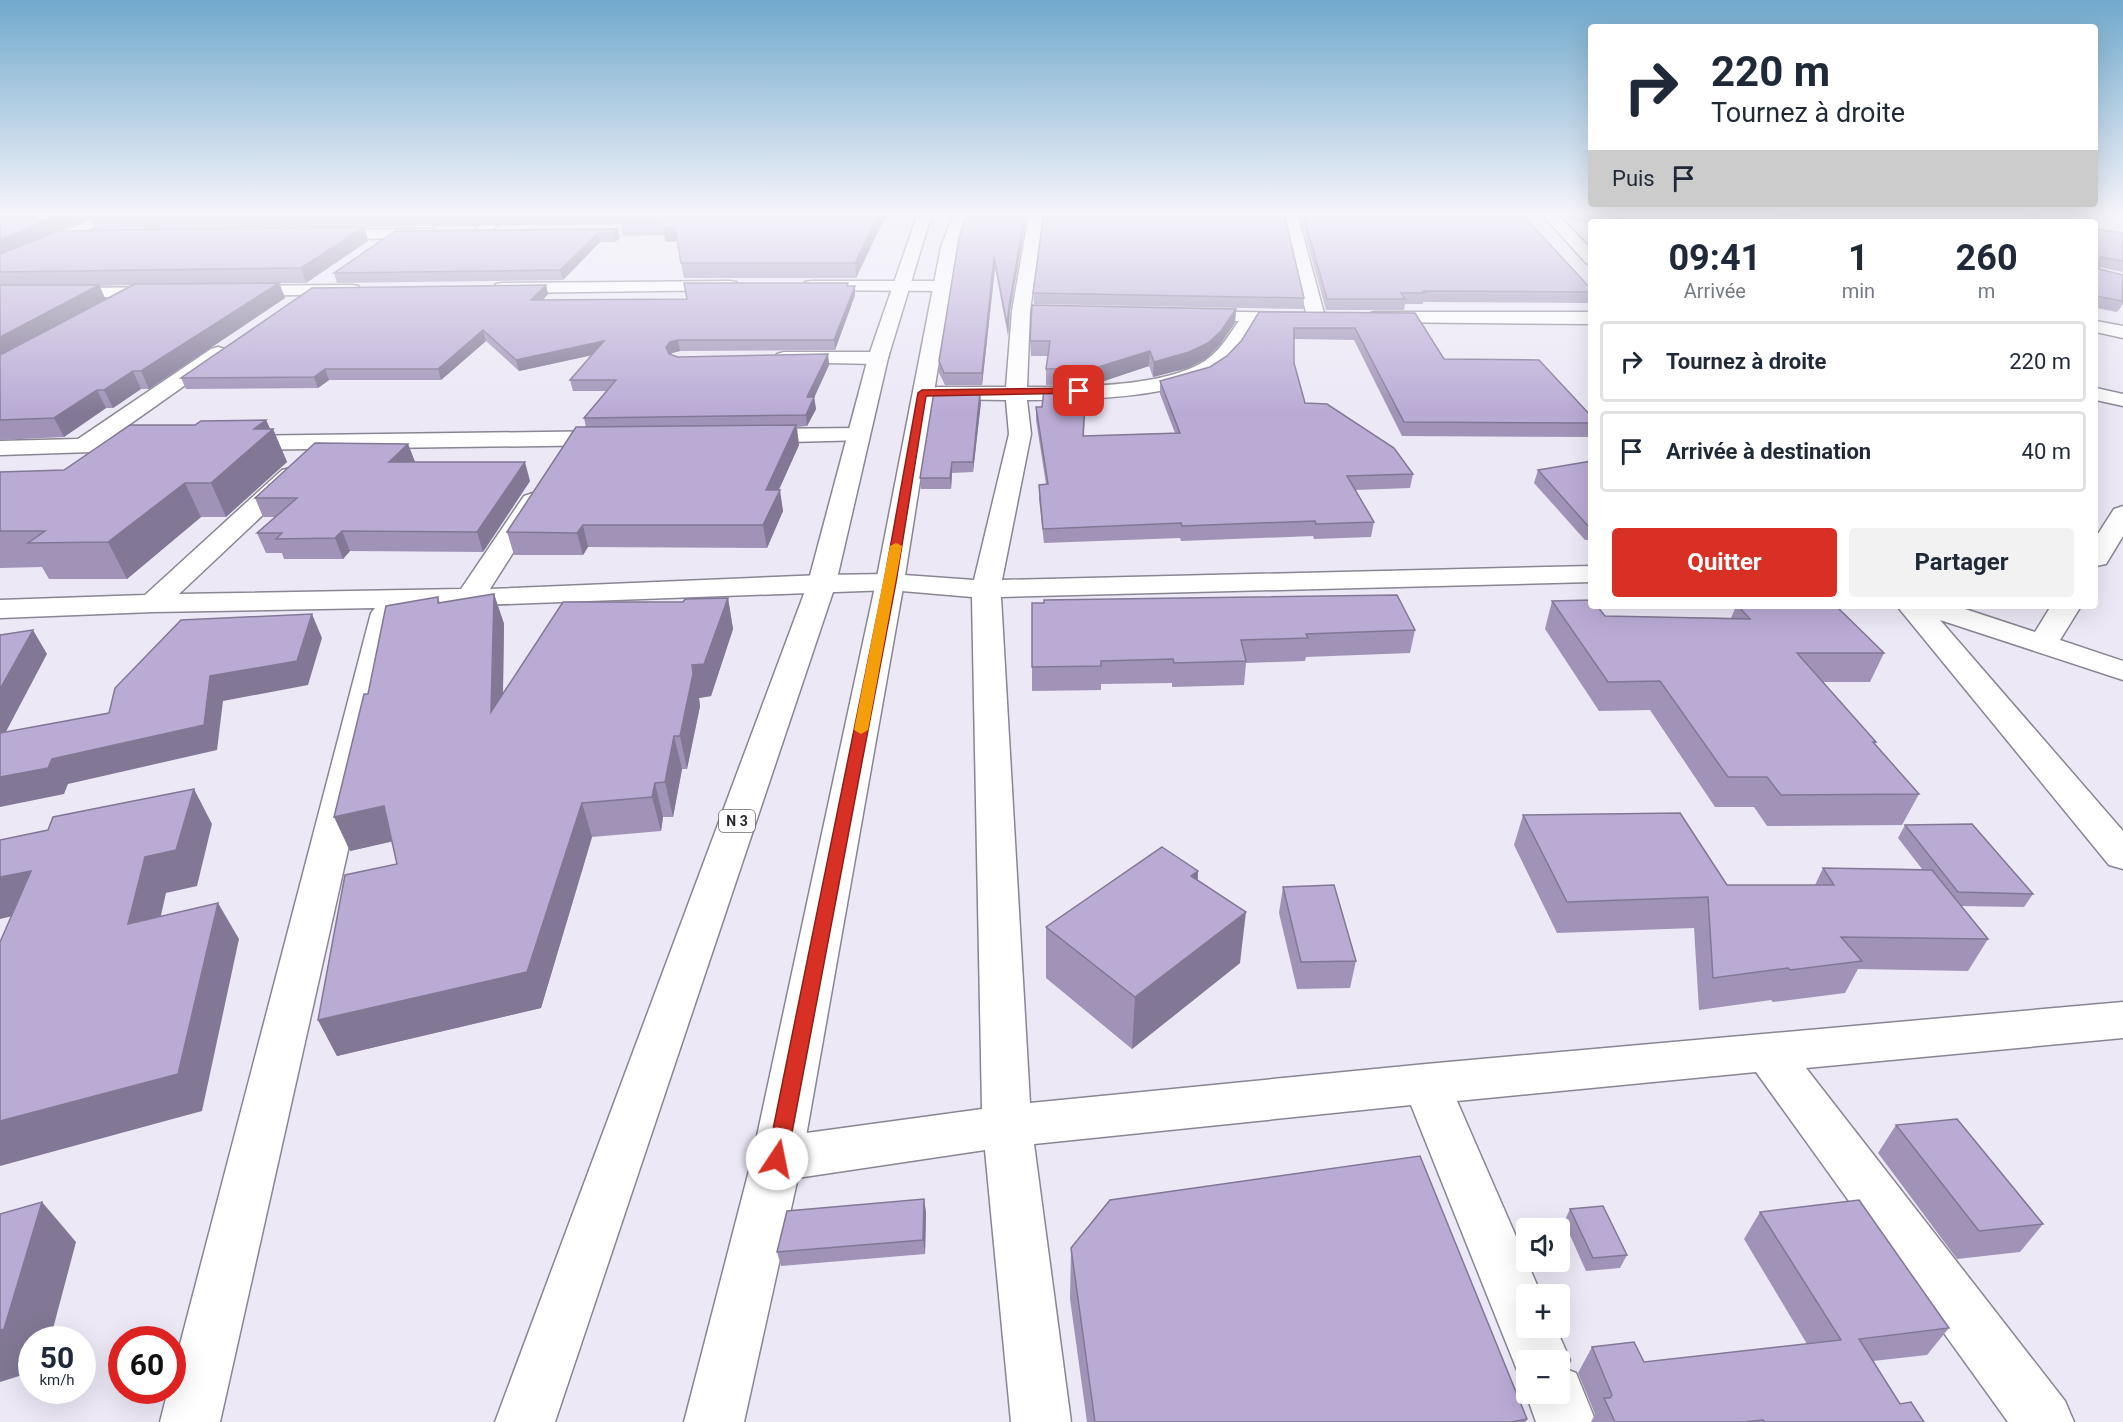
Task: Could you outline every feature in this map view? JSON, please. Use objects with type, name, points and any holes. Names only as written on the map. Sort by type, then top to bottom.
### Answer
[{"type":"street","points":[[280,311],[326,279]]},
{"type":"street","name":"N 3","points":[[525,1422],[822,583],[878,358],[901,279]]},
{"type":"street","points":[[714,1422],[777,1159],[890,582],[943,279]]},
{"type":"street","points":[[1034,279],[1033,311],[1016,393],[1020,434],[986,589],[1007,1126],[1041,1422]]},
{"type":"street","points":[[1307,279],[1316,317]]},
{"type":"street","points":[[489,288],[751,286]]},
{"type":"street","points":[[797,286],[942,286]]},
{"type":"street","points":[[217,292],[369,290]]},
{"type":"street","points":[[106,309],[137,292]]},
{"type":"street","points":[[0,294],[183,292]]},
{"type":"street","points":[[1171,314],[1588,318]]},
{"type":"street","points":[[922,393],[1120,390],[1162,384],[1190,377],[1216,363],[1252,316]]},
{"type":"street","points":[[2098,327],[2123,332]]},
{"type":"street","points":[[84,446],[231,345]]},
{"type":"street","points":[[761,358],[878,358]]},
{"type":"street","points":[[2098,394],[2123,400]]},
{"type":"street","points":[[729,436],[858,435]]},
{"type":"street","points":[[211,443],[327,441],[561,458],[640,437]]},
{"type":"street","points":[[153,603],[327,441]]},
{"type":"street","points":[[0,448],[165,444]]},
{"type":"street","points":[[18,472],[53,447]]},
{"type":"street","points":[[470,598],[561,458]]},
{"type":"street","points":[[2098,555],[2123,514]]},
{"type":"street","points":[[5,616],[153,603],[470,598],[822,583],[890,582],[986,589],[1588,574]]},
{"type":"street","points":[[190,1422],[390,599]]},
{"type":"street","points":[[1915,609],[2123,856]]},
{"type":"street","points":[[1936,609],[2123,671]]},
{"type":"street","points":[[2042,645],[2064,609]]},
{"type":"street","points":[[777,1159],[1007,1126],[1426,1084],[2123,1020]]},
{"type":"street","points":[[1768,1053],[2044,1422]]},
{"type":"street","points":[[1426,1084],[1516,1301]]},
{"type":"street","points":[[1559,1404],[1566,1422]]},
{"type":"building","points":[[952,279],[992,279],[982,373],[944,373],[939,361]]},
{"type":"building","points":[[998,279],[1014,279],[1007,324]]},
{"type":"building","points":[[1035,279],[1300,279],[1304,298],[1033,293]]},
{"type":"building","points":[[1322,279],[1582,279],[1588,286],[1588,292],[1423,291],[1425,293],[1401,293],[1405,299],[1327,299]]},
{"type":"building","points":[[2098,279],[2123,279],[2122,301],[2098,296]]},
{"type":"building","points":[[279,283],[141,371],[133,371],[104,390],[97,390],[54,418],[0,420],[0,355],[135,284]]},
{"type":"building","points":[[684,283],[848,283],[847,286],[855,286],[834,340],[678,340],[670,342],[666,347],[669,354],[678,357],[828,354],[807,397],[814,397],[806,415],[584,418],[616,380],[570,380],[604,341],[516,360],[483,330],[438,369],[325,369],[314,377],[181,378],[312,288],[546,285],[531,300],[687,299]]},
{"type":"building","points":[[0,285],[99,285],[0,337]]},
{"type":"building","points":[[1032,305],[1236,309],[1221,331],[1208,343],[1189,352],[1154,362],[1150,351],[1095,368],[1046,369],[1050,341],[1030,341]]},
{"type":"building","points":[[1259,312],[1415,313],[1444,359],[1539,360],[1588,413],[1588,423],[1404,422],[1355,328],[1294,328],[1294,363],[1305,403],[1327,404],[1394,448],[1413,474],[1347,476],[1374,522],[1316,524],[1315,521],[1182,526],[1181,523],[1043,529],[1039,485],[1048,484],[1036,407],[1042,407],[1044,389],[1086,388],[1083,436],[1180,433],[1160,381],[1210,367],[1227,356],[1242,340]]},
{"type":"building","points":[[934,392],[980,392],[973,462],[952,462],[950,478],[920,478]]},
{"type":"building","points":[[266,420],[254,429],[273,429],[211,483],[185,483],[108,542],[28,543],[45,531],[0,531],[0,472],[64,470],[130,425],[195,425],[201,421]]},
{"type":"building","points":[[796,425],[766,490],[780,490],[763,525],[583,525],[577,533],[507,532],[576,427]]},
{"type":"building","points":[[315,443],[408,444],[389,462],[525,462],[477,532],[342,531],[335,538],[276,539],[282,533],[257,533],[297,498],[255,498]]},
{"type":"building","points":[[1588,462],[1588,526],[1538,470]]},
{"type":"building","points":[[494,594],[491,712],[563,602],[683,602],[685,599],[728,598],[704,664],[692,665],[693,674],[680,736],[674,736],[665,782],[655,783],[652,797],[582,803],[527,972],[318,1020],[345,875],[397,864],[384,806],[334,817],[364,694],[368,694],[386,606],[438,597],[438,603]]},
{"type":"building","points":[[1397,595],[1415,630],[1306,634],[1308,638],[1241,640],[1246,661],[1174,663],[1173,659],[1101,661],[1101,666],[1032,667],[1032,603],[1044,603],[1044,600]]},
{"type":"building","points":[[1588,600],[1588,609],[1599,609],[1605,616],[1750,619],[1741,609],[1839,609],[1884,653],[1797,653],[1919,794],[1781,795],[1767,777],[1728,777],[1660,681],[1608,682],[1552,601]]},
{"type":"building","points":[[312,614],[297,661],[210,676],[204,725],[52,759],[48,768],[0,777],[0,733],[109,713],[115,688],[181,620]]},
{"type":"building","points":[[33,630],[0,689],[0,635]]},
{"type":"building","points":[[194,789],[176,850],[145,857],[128,924],[218,903],[178,1074],[0,1121],[0,942],[31,871],[0,877],[0,840],[48,830],[53,817]]},
{"type":"building","points":[[1680,813],[1727,885],[1834,885],[1823,868],[1932,870],[1988,939],[1841,937],[1862,961],[1713,978],[1708,897],[1567,902],[1523,815]]},
{"type":"building","points":[[1972,824],[2033,894],[1958,892],[1905,825]]},
{"type":"building","points":[[1162,847],[1198,871],[1191,876],[1246,912],[1135,997],[1046,927]]},
{"type":"building","points":[[1334,885],[1356,961],[1301,962],[1283,887]]},
{"type":"building","points":[[1957,1119],[2043,1224],[1979,1231],[1896,1125]]},
{"type":"building","points":[[1420,1156],[1516,1392],[1516,1404],[1521,1404],[1527,1419],[1511,1422],[1095,1422],[1071,1248],[1110,1200]]},
{"type":"building","points":[[924,1199],[923,1240],[777,1252],[787,1211]]},
{"type":"building","points":[[1859,1200],[1949,1328],[1859,1339],[1900,1404],[1911,1402],[1924,1422],[1765,1422],[1763,1420],[1615,1422],[1604,1398],[1610,1398],[1612,1395],[1592,1347],[1634,1342],[1644,1362],[1841,1340],[1760,1212]]},
{"type":"building","points":[[42,1202],[4,1329],[0,1330],[0,1214]]},
{"type":"building","points":[[1603,1206],[1627,1255],[1593,1258],[1570,1209]]},
{"type":"slow traffic","points":[[861,730],[896,546]]},
{"type":"route","points":[[777,1159],[890,582],[922,393],[1079,391]]}]
